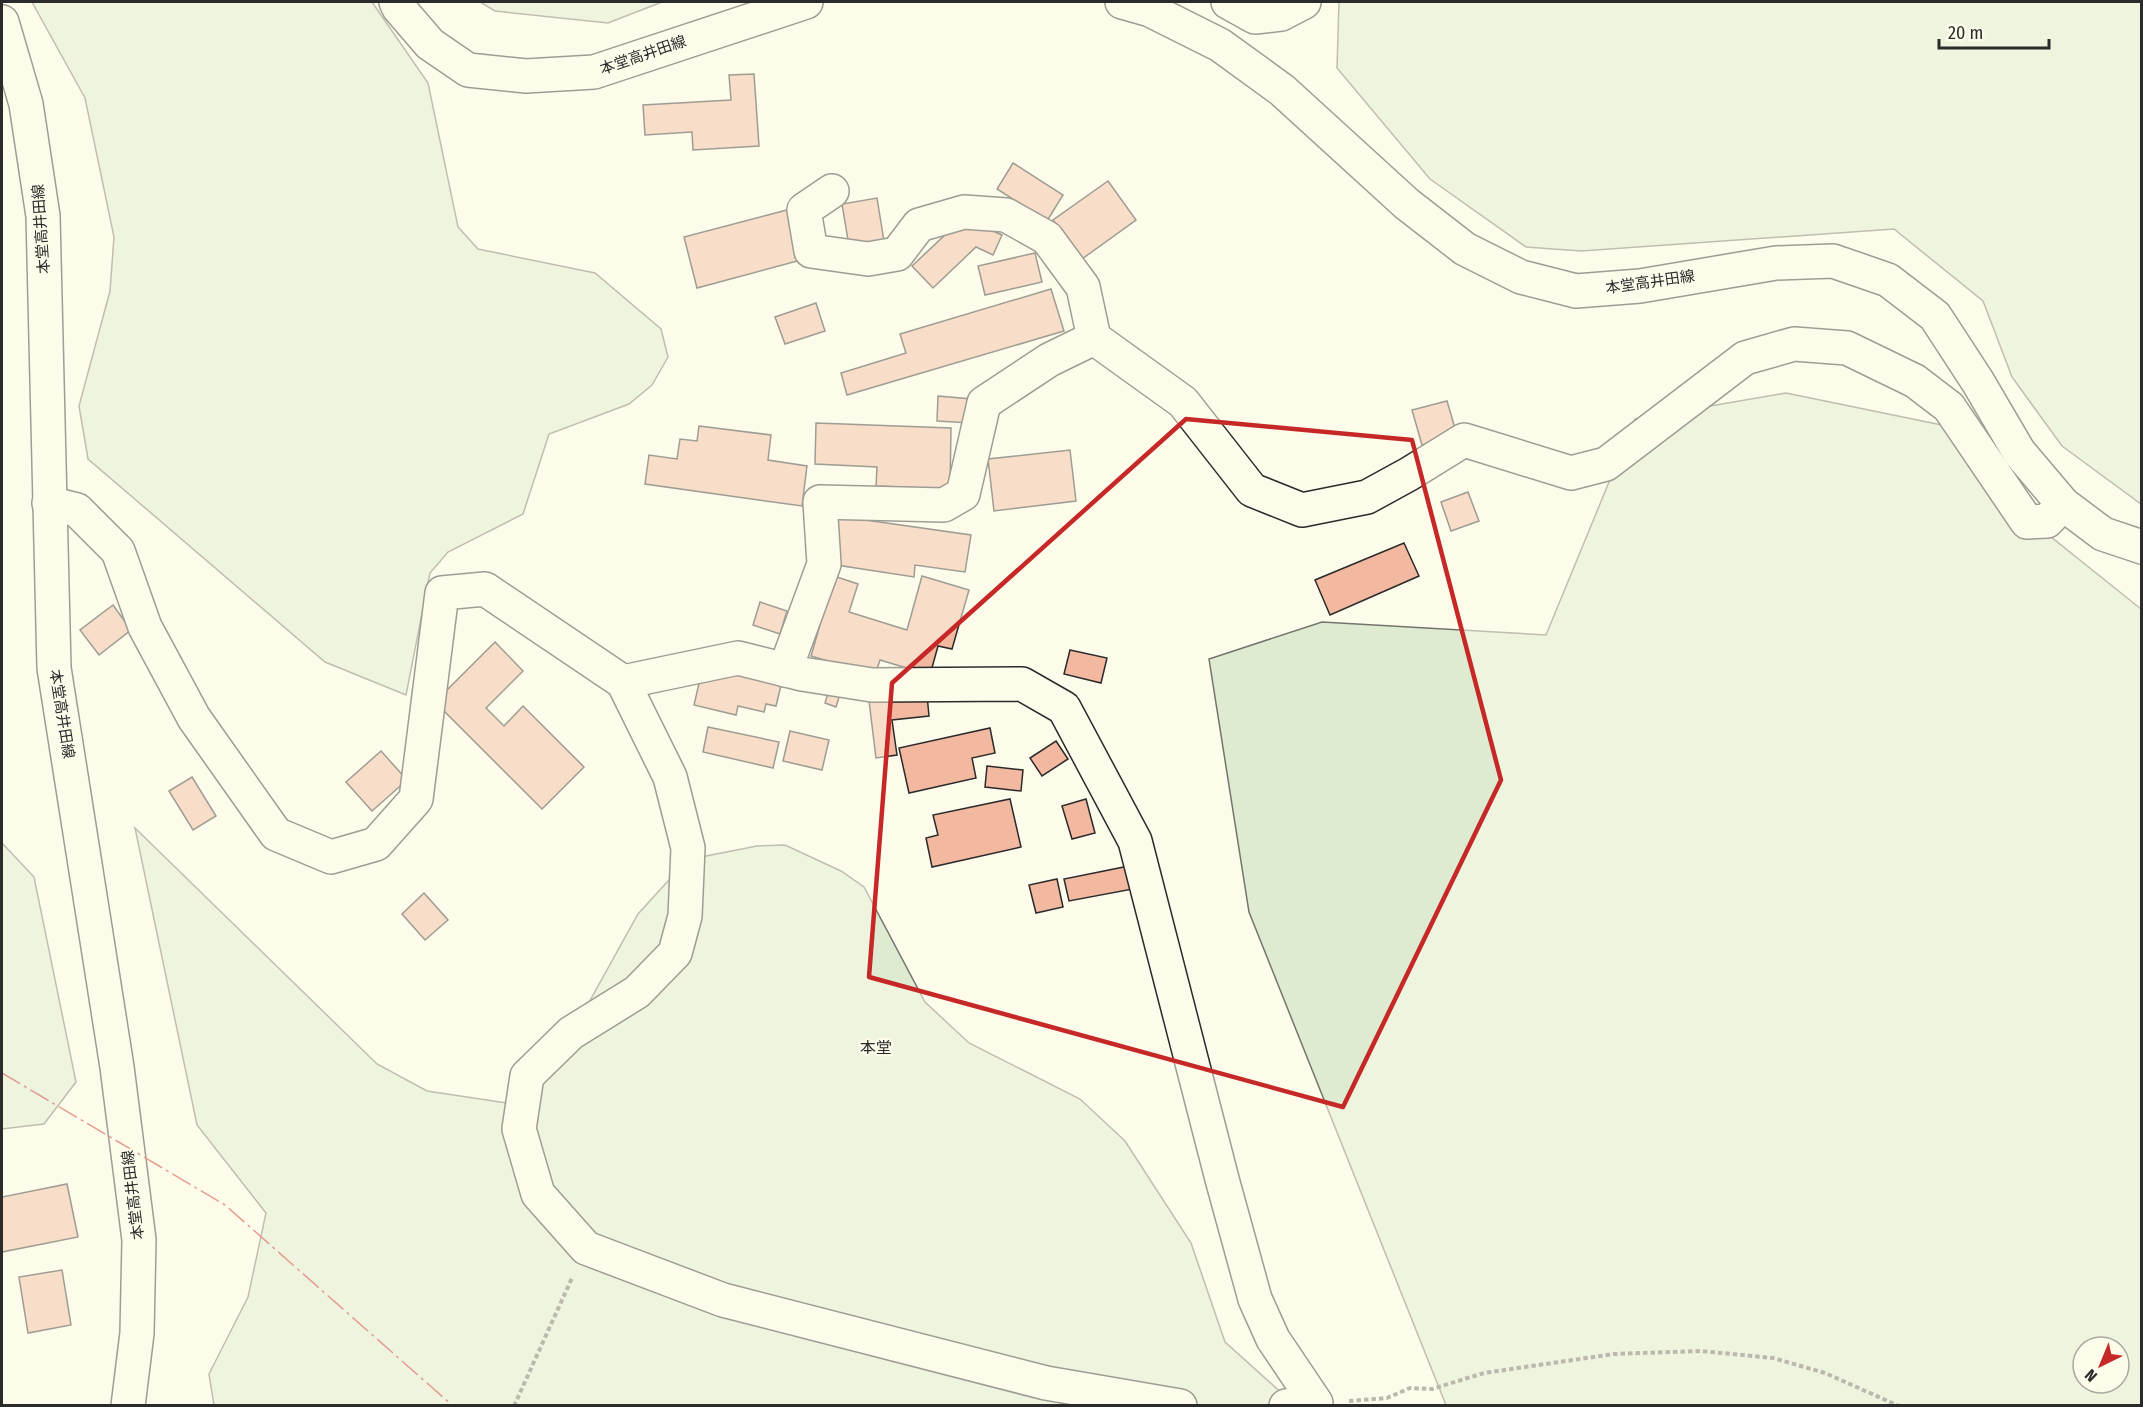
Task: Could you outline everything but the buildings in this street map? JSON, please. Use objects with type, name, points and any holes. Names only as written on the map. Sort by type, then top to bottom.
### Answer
[{"type":"street","name":"本堂高井田線","points":[[396,2],[399,9],[430,44],[468,70],[526,76],[594,72],[806,2]]},
{"type":"street","name":"本堂高井田線","points":[[1122,2],[1150,10],[1220,45],[1282,90],[1415,210],[1465,249],[1521,277],[1576,291],[1640,286],[1776,262],[1833,261],[1888,280],[1935,316],[1978,382],[2019,452],[2062,504],[2103,534],[2142,547]]},
{"type":"street","points":[[1228,2],[1255,17],[1281,14],[1304,2]]},
{"type":"street","name":"本堂高井田線","points":[[2,22],[26,104],[43,216],[54,668],[117,1067],[140,1240],[137,1333],[128,1406]]},
{"type":"street","points":[[832,191],[804,210],[812,251],[868,259],[897,254],[919,225],[964,212],[1006,215],[1047,238],[1083,287],[1094,338],[1183,402],[1252,490],[1302,510],[1367,496],[1409,474],[1464,440],[1571,473],[1606,464],[1745,358],[1794,344],[1847,348],[1915,381],[1949,407],[2027,522],[2047,521],[2062,504]]},
{"type":"street","points":[[785,670],[824,564],[820,502],[944,505],[963,494],[984,403],[1049,360],[1094,338]]},
{"type":"street","points":[[49,503],[77,510],[118,551],[145,627],[194,718],[276,834],[331,857],[376,844],[416,799],[442,593],[485,589],[623,682],[670,777],[688,848],[685,916],[675,952],[638,992],[571,1033],[527,1076],[519,1130],[538,1194],[586,1248],[723,1300],[1046,1383],[1180,1406]]},
{"type":"street","points":[[623,682],[738,658],[785,670],[873,685],[1022,684],[1064,708],[1136,841],[1255,1299],[1301,1404]]},
{"type":"path","points":[[514,1406],[586,1248]]},
{"type":"path","points":[[1301,1404],[1387,1398],[1410,1388],[1432,1389],[1484,1373],[1614,1354],[1701,1351],[1773,1358],[1825,1373],[1899,1406]]},
{"type":"highlighted area","points":[[1186,419],[1412,440],[1501,780],[1343,1107],[869,977],[892,683]]},
{"type":"green space","points":[[32,2],[372,2],[428,83],[458,227],[478,249],[595,273],[661,329],[668,357],[652,385],[629,404],[549,434],[523,514],[448,552],[430,573],[406,695],[325,662],[88,459],[79,406],[110,291],[114,237],[85,98]]},
{"type":"green space","points":[[480,2],[662,2],[608,23],[495,11]]},
{"type":"green space","points":[[1339,2],[2141,2],[2141,504],[2062,446],[2012,377],[1983,301],[1894,229],[1581,251],[1526,247],[1430,179],[1337,68]]},
{"type":"green space","points":[[1786,393],[1961,429],[2016,509],[2141,609],[2141,1405],[1446,1405],[1249,912],[1209,659],[1322,622],[1546,635],[1635,419]]},
{"type":"green space","points":[[135,828],[377,1064],[427,1091],[514,1104],[567,1042],[638,914],[678,870],[701,857],[757,846],[785,845],[841,871],[864,887],[925,1002],[969,1043],[1080,1099],[1125,1141],[1191,1243],[1225,1342],[1295,1405],[214,1405],[209,1374],[248,1297],[266,1213],[197,1125]]},
{"type":"green space","points":[[2,843],[34,877],[76,1082],[44,1124],[2,1129]]},
{"type":"power","points":[[2,1073],[225,1205],[453,1406]]},
{"type":"district","name":"本堂","points":[[876,1047]]}]
